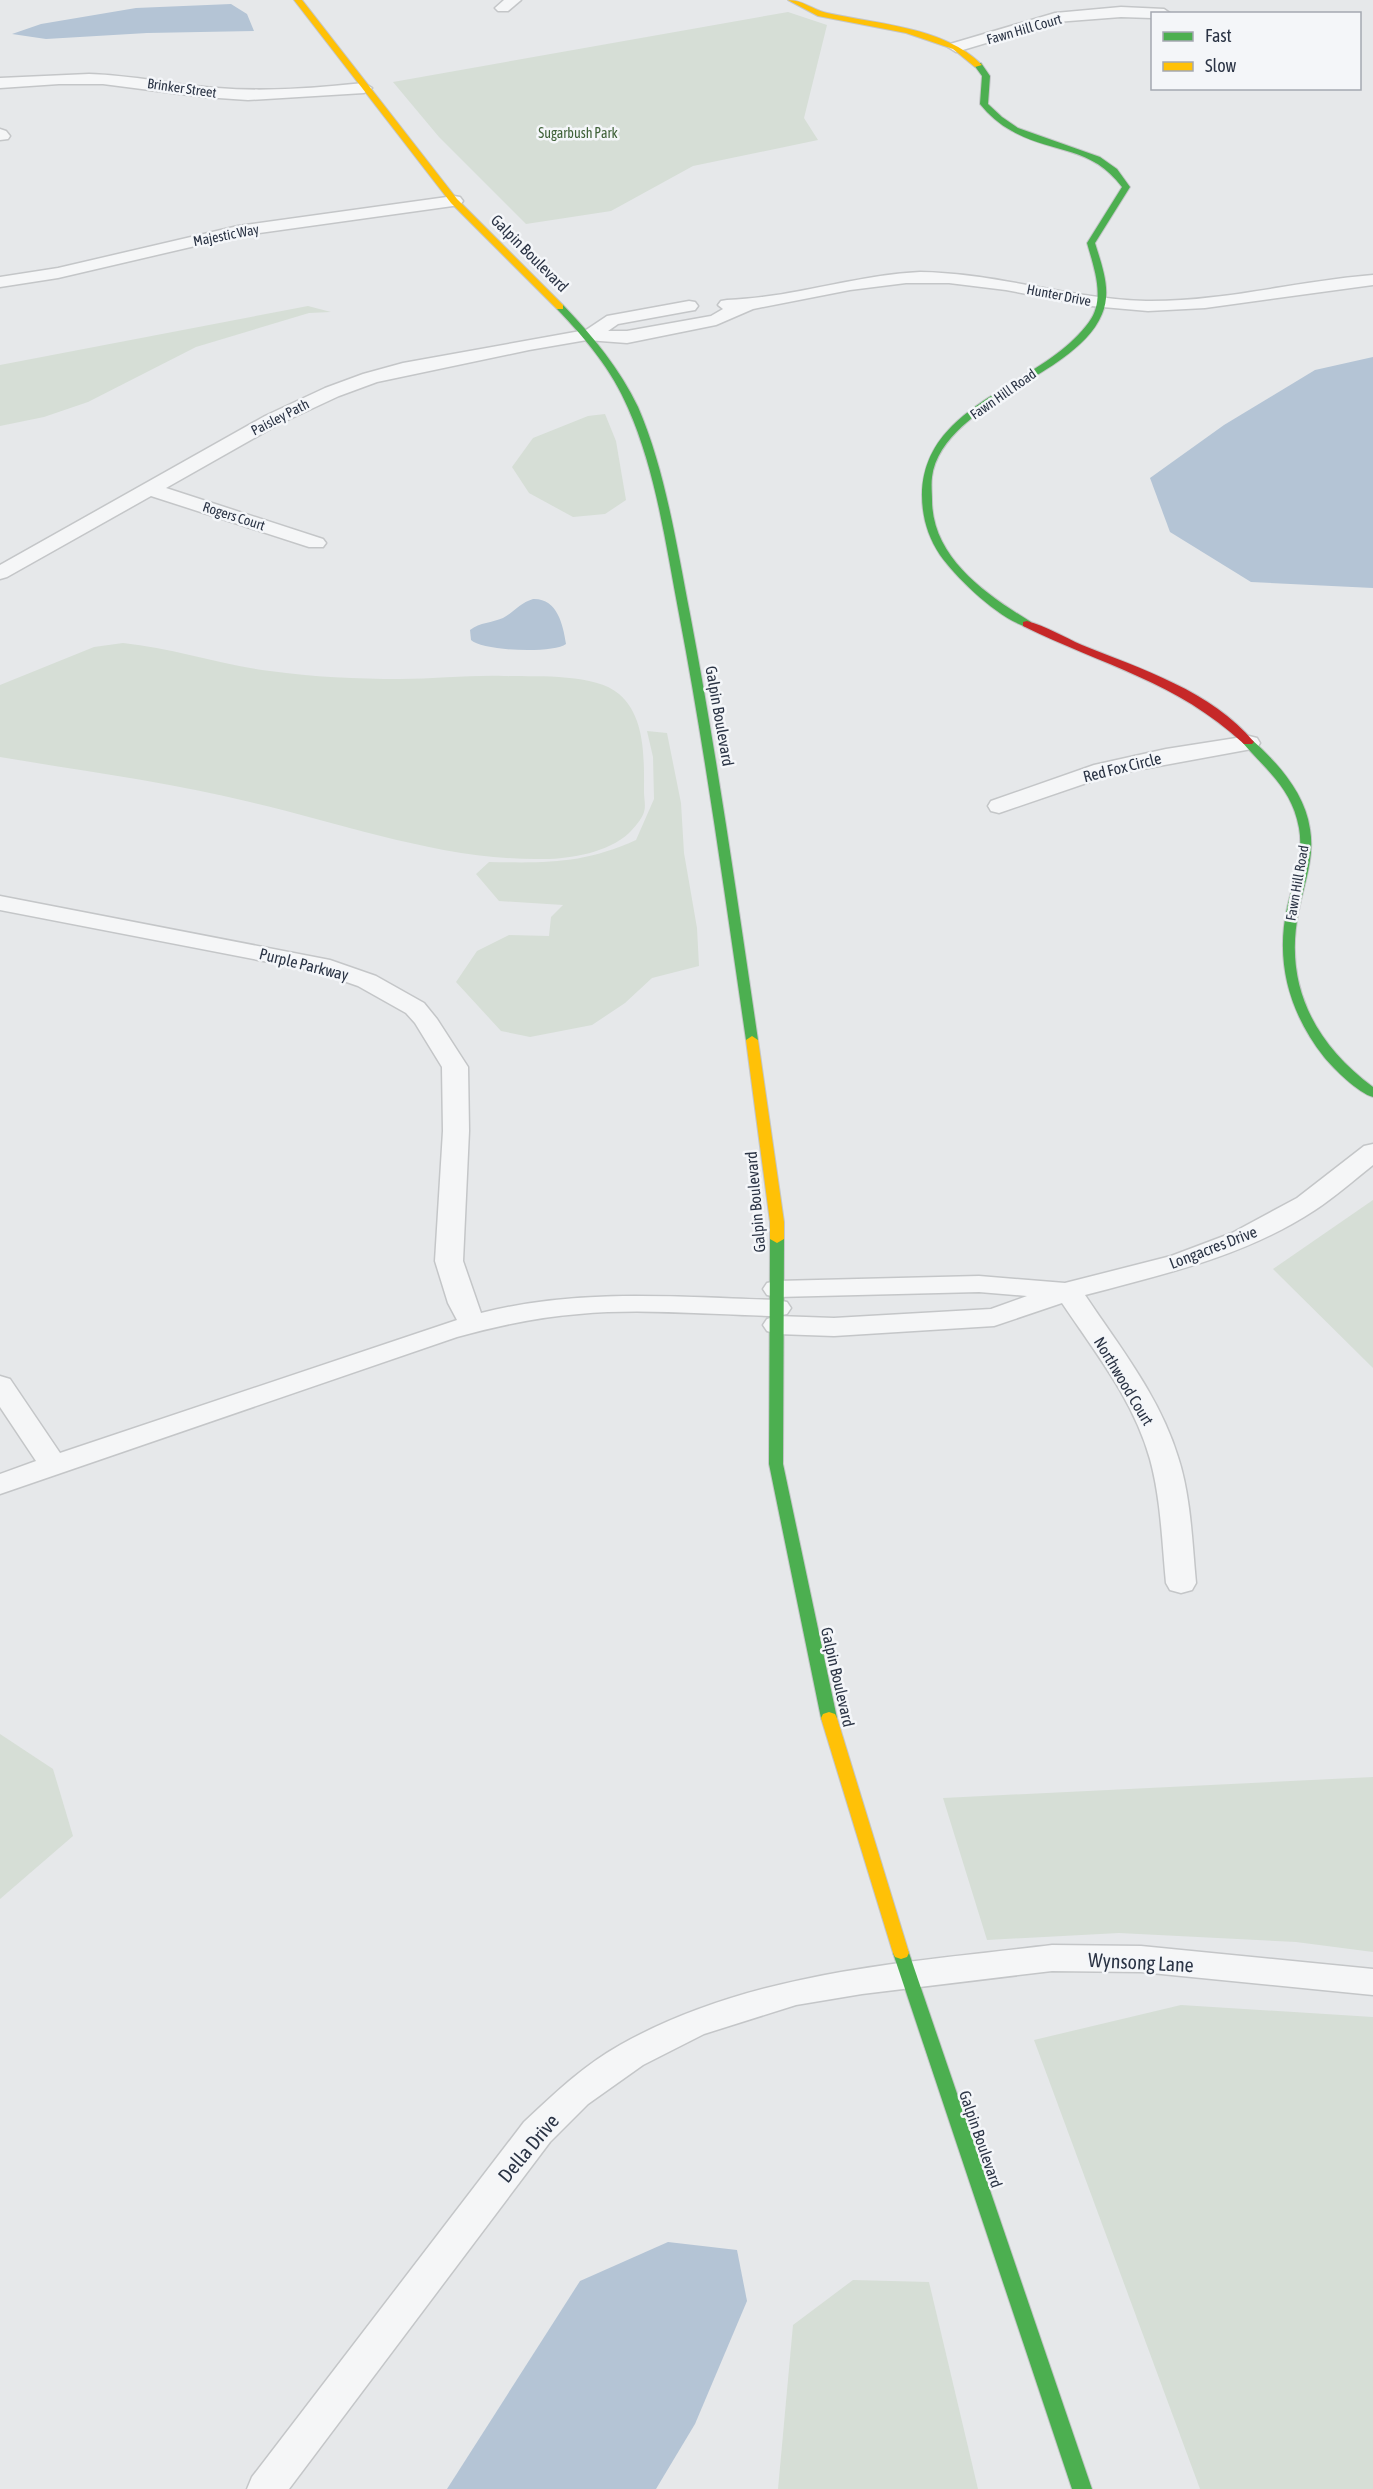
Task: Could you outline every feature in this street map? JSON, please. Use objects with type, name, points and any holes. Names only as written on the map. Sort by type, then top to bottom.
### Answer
[{"type":"street","name":"Galpin Boulevard","points":[[298,0],[364,88],[454,201],[587,334],[612,370],[632,405],[646,439],[670,539],[709,744],[741,962],[777,1221],[776,1464],[824,1703],[908,1976],[1082,2489]]},
{"type":"street","points":[[792,0],[821,14],[908,30],[956,47],[981,67],[986,76],[984,104],[998,121],[1030,137],[1092,157],[1113,169],[1125,187],[1091,243],[1101,287],[1102,303]]},
{"type":"street","name":"Fawn Hill Court","points":[[956,47],[1055,18],[1121,12],[1151,13]]},
{"type":"street","name":"Brinker Street","points":[[0,83],[77,78],[118,80],[230,94],[267,95],[364,88]]},
{"type":"street","name":"Majestic Way","points":[[0,282],[58,273],[238,231],[454,201]]},
{"type":"street","name":"Hunter Drive","points":[[587,334],[627,337],[716,320],[746,305],[850,284],[921,277],[998,283],[1102,303],[1147,306],[1198,305],[1295,288],[1373,280]]},
{"type":"street","name":"Fawn Hill Road","points":[[1102,303],[1095,321],[1077,341],[981,406],[954,430],[939,449],[929,468],[923,492],[926,515],[934,538],[950,562],[972,585],[995,604],[1074,647],[1168,685],[1221,717],[1269,761],[1287,785],[1297,806],[1306,840],[1301,880],[1290,921],[1286,966],[1296,1007],[1317,1043],[1362,1086],[1373,1093]]},
{"type":"street","name":"Paisley Path","points":[[0,573],[152,490],[272,420],[332,392],[370,378],[453,358],[587,334]]},
{"type":"street","name":"Rogers Court","points":[[152,490],[316,543]]},
{"type":"street","name":"Red Fox Circle","points":[[999,806],[1073,778],[1116,766],[1180,753],[1250,743]]},
{"type":"street","name":"Purple Parkway","points":[[0,903],[321,965],[368,981],[415,1008],[425,1019],[455,1067],[456,1131],[449,1261],[462,1303],[473,1324]]},
{"type":"street","name":"Longacres Drive","points":[[777,1307],[834,1327],[994,1317],[1068,1291],[1181,1262],[1242,1239],[1306,1204],[1373,1152]]},
{"type":"street","name":"Longacres Drive","points":[[777,1307],[979,1284],[1068,1291]]},
{"type":"street","name":"Northwood Court","points":[[1068,1291],[1143,1407],[1164,1454],[1175,1503],[1181,1583]]},
{"type":"street","points":[[0,1484],[473,1324],[515,1313],[580,1305],[777,1307]]},
{"type":"street","points":[[0,1385],[54,1466]]},
{"type":"street","name":"Wynsong Lane","points":[[908,1976],[1052,1958],[1130,1959],[1373,1982]]},
{"type":"street","name":"Della Drive","points":[[266,2489],[537,2132],[576,2094],[631,2055],[692,2025],[796,1992],[908,1976]]},
{"type":"green space","name":"Sugarbush Park","points":[[788,12],[827,25],[804,118],[818,140],[693,166],[611,211],[526,224],[439,137],[393,82]]},
{"type":"green space","points":[[308,306],[331,312],[309,313],[196,347],[88,402],[44,417],[0,426],[0,365]]},
{"type":"green space","points":[[605,414],[616,441],[626,500],[605,514],[573,517],[529,493],[512,467],[533,438],[588,416]]},
{"type":"green space","points":[[123,643],[233,665],[319,676],[400,679],[478,676],[548,677],[595,682],[619,694],[628,704],[639,727],[643,753],[644,812],[640,820],[621,840],[600,850],[555,859],[507,858],[432,848],[188,788],[0,757],[0,685],[94,647]]},
{"type":"green space","points":[[647,731],[667,733],[681,803],[684,853],[697,928],[699,966],[652,978],[625,1003],[592,1025],[530,1037],[501,1031],[456,982],[477,951],[509,935],[549,936],[551,917],[563,905],[499,901],[476,874],[489,862],[547,862],[581,858],[636,840],[654,799],[653,757]]},
{"type":"green space","points":[[1373,1200],[1373,1368],[1273,1269]]},
{"type":"green space","points":[[0,1734],[53,1769],[73,1836],[0,1899]]},
{"type":"green space","points":[[1373,1777],[1373,1952],[1296,1942],[1119,1933],[987,1940],[943,1798]]},
{"type":"green space","points":[[1181,2005],[1373,2017],[1373,2489],[1200,2489],[1034,2040]]},
{"type":"green space","points":[[853,2280],[929,2282],[978,2489],[778,2489],[793,2325]]},
{"type":"water","points":[[231,4],[247,14],[254,31],[147,33],[46,39],[12,34],[41,24],[136,8]]},
{"type":"water","points":[[1373,357],[1373,588],[1251,582],[1170,532],[1150,478],[1224,425],[1315,370]]},
{"type":"water","points":[[533,599],[548,603],[553,608],[561,621],[566,644],[547,649],[518,650],[489,647],[471,640],[470,630],[474,627],[503,618]]},
{"type":"water","points":[[668,2242],[737,2250],[747,2301],[695,2424],[656,2489],[447,2489],[580,2281]]},
{"type":"traffic: fast","points":[[978,65],[986,76],[984,104],[999,119],[1031,137],[1097,159],[1114,171],[1126,187],[1091,243],[1102,292],[1099,312],[1094,322],[1073,346],[960,423],[939,447],[927,476],[927,512],[932,531],[941,548],[952,564],[979,591],[1027,624]]},
{"type":"traffic: fast","points":[[560,307],[587,335],[612,370],[632,405],[646,439],[670,539],[709,744],[752,1040]]},
{"type":"traffic: fast","points":[[1248,742],[1288,786],[1301,813],[1304,827],[1305,861],[1291,918],[1288,945],[1295,995],[1304,1018],[1317,1039],[1351,1077],[1373,1093]]},
{"type":"traffic: fast","points":[[777,1239],[776,1464],[829,1718]]},
{"type":"traffic: fast","points":[[901,1953],[1082,2489]]},
{"type":"traffic: slow","points":[[298,0],[454,201],[560,307]]},
{"type":"traffic: slow","points":[[792,0],[821,14],[908,31],[956,47],[978,65]]},
{"type":"traffic: slow","points":[[752,1040],[777,1222],[777,1239]]},
{"type":"traffic: slow","points":[[829,1718],[901,1953]]},
{"type":"traffic: jam","points":[[1027,624],[1153,677],[1211,711],[1248,742]]}]
